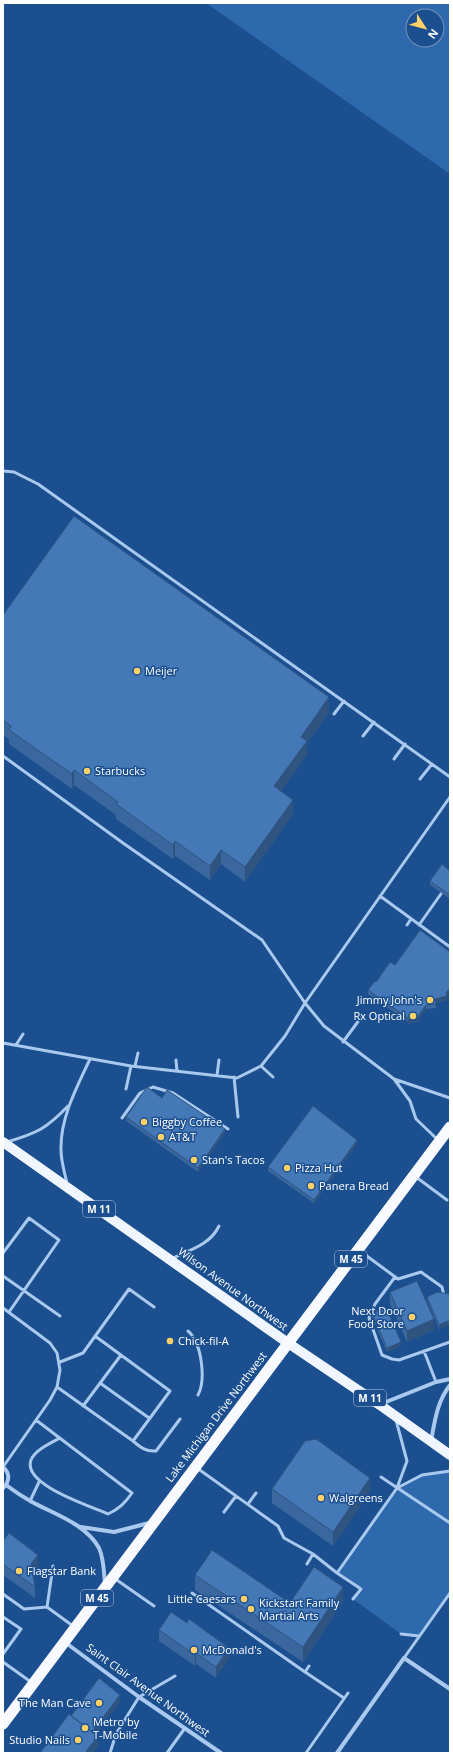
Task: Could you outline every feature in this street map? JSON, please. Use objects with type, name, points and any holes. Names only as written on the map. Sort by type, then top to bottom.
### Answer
[{"type":"highway","name":"Lake Michigan Drive Northwest","points":[[3,1724],[153,1522],[415,1176],[450,1127]]},
{"type":"main road","name":"Wilson Avenue Northwest","points":[[4,1142],[288,1343],[380,1405],[450,1455]]},
{"type":"street","points":[[380,1405],[436,1382],[450,1379]]},
{"type":"street","points":[[431,1441],[442,1396],[450,1385]]},
{"type":"street","points":[[3,1467],[8,1477],[4,1486],[78,1526],[91,1537],[98,1547],[103,1561],[105,1587]]},
{"type":"street","points":[[78,1526],[114,1532],[153,1522]]},
{"type":"street","name":"Saint Clair Avenue Northwest","points":[[64,1641],[140,1697],[221,1753]]},
{"type":"street","points":[[337,1753],[404,1658],[450,1689]]},
{"type":"lane","points":[[3,471],[14,472],[30,479],[450,777]]},
{"type":"lane","points":[[334,714],[344,701]]},
{"type":"lane","points":[[364,736],[374,722]]},
{"type":"lane","points":[[394,759],[405,744]]},
{"type":"lane","points":[[3,756],[123,843],[262,940],[305,1003],[324,1026],[343,1042],[394,1079],[450,1098]]},
{"type":"lane","points":[[420,779],[432,764]]},
{"type":"lane","points":[[3,1043],[131,1066],[237,1078],[261,1066],[285,1036],[305,1003],[450,797]]},
{"type":"lane","points":[[419,925],[446,888]]},
{"type":"lane","points":[[380,896],[450,947]]},
{"type":"lane","points":[[407,925],[411,919]]},
{"type":"lane","points":[[343,1042],[362,1016]]},
{"type":"lane","points":[[16,1045],[23,1034]]},
{"type":"lane","points":[[135,1066],[138,1053]]},
{"type":"lane","points":[[67,1186],[61,1157],[61,1143],[69,1105],[90,1059]]},
{"type":"lane","points":[[176,1060],[178,1071]]},
{"type":"lane","points":[[218,1075],[219,1060]]},
{"type":"lane","points":[[126,1089],[131,1066]]},
{"type":"lane","points":[[261,1066],[273,1078]]},
{"type":"lane","points":[[234,1077],[238,1117]]},
{"type":"lane","points":[[394,1079],[410,1102],[416,1119],[439,1141]]},
{"type":"lane","points":[[122,1118],[140,1093],[153,1087],[173,1093],[228,1129]]},
{"type":"lane","points":[[4,1142],[41,1130],[52,1122],[69,1105]]},
{"type":"lane","points":[[415,1176],[447,1200]]},
{"type":"lane","points":[[3,1253],[29,1218],[59,1240],[9,1312]]},
{"type":"lane","points":[[170,1259],[205,1243],[213,1237],[220,1226]]},
{"type":"lane","points":[[359,1250],[398,1279],[421,1272],[442,1287],[444,1298]]},
{"type":"lane","points":[[3,1276],[60,1316]]},
{"type":"lane","points":[[395,1277],[375,1304],[369,1318],[382,1355],[399,1360],[450,1342]]},
{"type":"lane","points":[[60,1362],[83,1353],[129,1289],[154,1307]]},
{"type":"lane","points":[[3,1308],[50,1343],[57,1353],[60,1362],[57,1387],[50,1400],[3,1467]]},
{"type":"lane","points":[[188,1332],[196,1341],[202,1369],[203,1379],[198,1395]]},
{"type":"lane","points":[[95,1336],[170,1391],[132,1441]]},
{"type":"lane","points":[[424,1351],[436,1382]]},
{"type":"lane","points":[[83,1406],[121,1355]]},
{"type":"lane","points":[[100,1383],[149,1418]]},
{"type":"lane","points":[[57,1387],[132,1441],[150,1452],[156,1451],[180,1419]]},
{"type":"lane","points":[[337,1573],[397,1488],[407,1461],[395,1416]]},
{"type":"lane","points":[[36,1420],[60,1438],[132,1493],[125,1504],[108,1514],[46,1487],[34,1477],[30,1470],[30,1461],[35,1453],[60,1438]]},
{"type":"lane","points":[[195,1467],[278,1526],[284,1538],[313,1554],[337,1573],[361,1589],[353,1599]]},
{"type":"lane","points":[[397,1488],[422,1475],[450,1472]]},
{"type":"lane","points":[[381,1477],[450,1523]]},
{"type":"lane","points":[[30,1501],[39,1482]]},
{"type":"lane","points":[[248,1504],[256,1493]]},
{"type":"lane","points":[[224,1512],[236,1496]]},
{"type":"lane","points":[[307,1564],[313,1554]]},
{"type":"lane","points":[[47,1607],[53,1566]]},
{"type":"lane","points":[[113,1577],[154,1606]]},
{"type":"lane","points":[[192,1593],[344,1698]]},
{"type":"lane","points":[[404,1658],[450,1593]]},
{"type":"lane","points":[[3,1594],[24,1608],[47,1607],[74,1628]]},
{"type":"lane","points":[[3,1617],[21,1629],[3,1654]]},
{"type":"lane","points":[[401,1634],[420,1636]]},
{"type":"lane","points":[[3,1662],[32,1684]]},
{"type":"lane","points":[[305,1672],[309,1666]]},
{"type":"lane","points":[[110,1753],[116,1734],[140,1697],[175,1676]]},
{"type":"lane","points":[[306,1753],[348,1693]]},
{"type":"lane","points":[[167,1753],[185,1728]]},
{"type":"shaded area","points":[[206,3],[450,3],[450,174]]},
{"type":"shaded area","points":[[450,1471],[450,1593],[419,1636],[401,1634],[353,1599],[360,1589],[337,1573],[397,1488],[422,1475]]},
{"type":"building","name":"Meijer","points":[[74,516],[329,697],[301,737],[307,741],[274,786],[293,800],[245,867],[221,850],[210,866],[175,841],[173,845],[116,804],[118,802],[74,770],[72,774],[9,730],[11,726],[3,720],[3,615]]},
{"type":"building","points":[[442,864],[450,871],[450,895],[430,881]]},
{"type":"building","points":[[420,930],[450,952],[450,988],[446,993],[447,996],[435,999],[436,1004],[426,1005],[419,1017],[408,1020],[408,1018],[368,990],[375,981],[376,982],[390,962],[395,965]]},
{"type":"building","points":[[147,1087],[162,1098],[167,1090],[225,1129],[198,1168],[126,1117]]},
{"type":"building","points":[[313,1106],[357,1140],[314,1200],[268,1167]]},
{"type":"building","name":"Next Door Food Store","points":[[417,1281],[434,1319],[407,1331],[390,1292]]},
{"type":"building","points":[[437,1292],[450,1294],[450,1321],[439,1325],[427,1297]]},
{"type":"building","points":[[386,1307],[401,1342],[387,1348],[372,1313]]},
{"type":"building","name":"Walgreens","points":[[316,1439],[370,1478],[333,1532],[272,1489],[305,1441]]},
{"type":"building","name":"Flagstar Bank","points":[[9,1533],[38,1555],[31,1564],[35,1587],[3,1564],[3,1541]]},
{"type":"building","name":"Kickstart Family Martial Arts","points":[[212,1550],[290,1603],[314,1567],[343,1587],[303,1647],[195,1575]]},
{"type":"building","points":[[171,1612],[187,1623],[189,1619],[229,1648],[216,1667],[196,1653],[195,1655],[159,1630]]},
{"type":"building","points":[[99,1678],[120,1695],[92,1732],[71,1716]]},
{"type":"building","points":[[69,1714],[98,1736],[85,1753],[40,1753]]},
{"type":"place","name":"Meijer","points":[[137,671]]},
{"type":"place","name":"Starbucks","points":[[87,771]]},
{"type":"place","name":"Jimmy John's","points":[[430,1000]]},
{"type":"place","name":"Rx Optical","points":[[413,1016]]},
{"type":"place","name":"Biggby Coffee","points":[[144,1122]]},
{"type":"place","name":"AT&T","points":[[161,1137]]},
{"type":"place","name":"Stan's Tacos","points":[[194,1160]]},
{"type":"place","name":"Pizza Hut","points":[[287,1168]]},
{"type":"place","name":"Panera Bread","points":[[311,1186]]},
{"type":"place","name":"Next Door Food Store","points":[[412,1317]]},
{"type":"place","name":"Chick-fil-A","points":[[170,1341]]},
{"type":"place","name":"Walgreens","points":[[321,1498]]},
{"type":"place","name":"Flagstar Bank","points":[[19,1571]]},
{"type":"place","name":"Little Caesars","points":[[244,1599]]},
{"type":"place","name":"Kickstart Family Martial Arts","points":[[251,1609]]},
{"type":"place","name":"McDonald's","points":[[194,1650]]},
{"type":"place","name":"The Man Cave","points":[[99,1703]]},
{"type":"place","name":"Metro by T-Mobile","points":[[85,1728]]},
{"type":"place","name":"Studio Nails","points":[[78,1740]]}]
